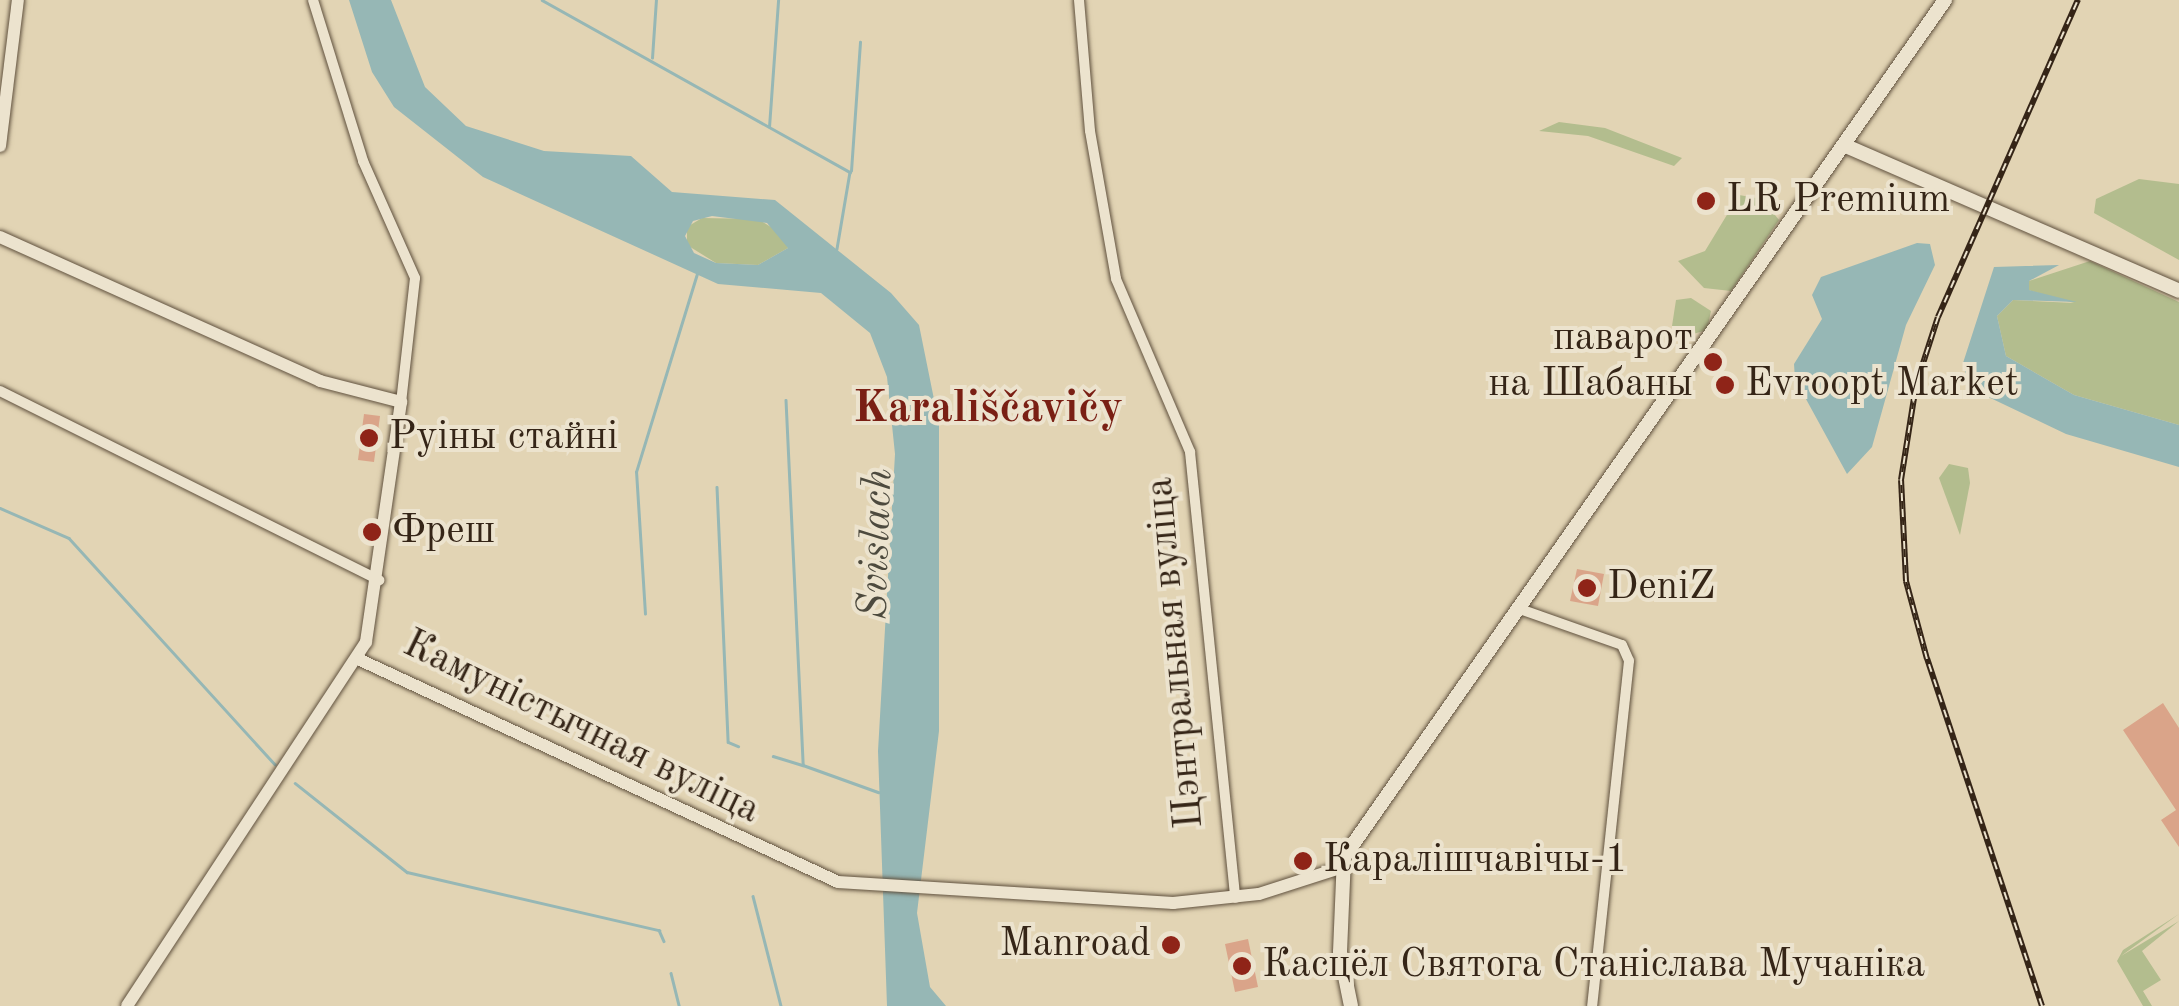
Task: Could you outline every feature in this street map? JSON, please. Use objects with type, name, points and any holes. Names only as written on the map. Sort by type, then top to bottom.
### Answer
[{"type":"main road","points":[[1351,1006],[1340,952],[1340,868],[1517,608],[1846,146],[1945,0]]},
{"type":"main road","points":[[1846,146],[2179,291]]},
{"type":"street","points":[[0,146],[18,0]]},
{"type":"street","name":"Камуністычная вуліца","points":[[313,0],[354,135],[414,278],[380,581],[358,660],[796,868],[854,884],[1159,903],[1235,898]]},
{"type":"street","name":"Цэнтральная вуліца","points":[[1078,0],[1090,130],[1116,279],[1190,452],[1235,898]]},
{"type":"street","points":[[0,237],[320,381],[400,402]]},
{"type":"street","points":[[0,391],[380,581]]},
{"type":"street","points":[[1517,608],[1622,645],[1629,661],[1592,1006]]},
{"type":"street","points":[[127,1006],[358,660]]},
{"type":"street","points":[[1235,898],[1340,868]]},
{"type":"green space","points":[[1559,122],[1605,128],[1682,158],[1674,166],[1588,136],[1539,131]]},
{"type":"green space","points":[[2139,179],[2179,184],[2179,260],[2094,213],[2096,199]]},
{"type":"green space","points":[[1739,195],[1762,199],[1779,220],[1731,291],[1704,288],[1678,261],[1705,251]]},
{"type":"green space","points":[[702,218],[758,219],[784,235],[788,248],[758,265],[716,263],[687,245],[687,227]]},
{"type":"green space","points":[[2090,261],[2179,302],[2179,425],[2074,395],[2006,356],[1997,316],[2013,300],[2074,303],[2028,290],[2029,281]]},
{"type":"green space","points":[[1691,298],[1711,311],[1707,330],[1686,336],[1672,326],[1676,300]]},
{"type":"green space","points":[[1949,464],[1968,468],[1970,483],[1960,535],[1939,478]]},
{"type":"green space","points":[[2179,914],[2121,956],[2179,921],[2142,951],[2161,980],[2143,991],[2152,1006],[2143,1006],[2117,961],[2123,950]]},
{"type":"water","points":[[349,0],[391,0],[425,87],[466,126],[544,151],[631,156],[672,192],[775,200],[891,293],[919,325],[939,424],[939,731],[917,913],[930,987],[946,1006],[887,1006],[878,751],[895,454],[887,377],[870,333],[821,293],[718,284],[483,177],[394,107],[372,72]],"holes":[[[712,216],[767,223],[788,248],[758,265],[716,263],[694,253],[685,236],[693,221]]]},
{"type":"water","points":[[1917,243],[1930,244],[1935,265],[1906,325],[1872,447],[1847,474],[1795,379],[1794,364],[1822,319],[1812,295],[1821,277]]},
{"type":"water","points":[[2059,265],[2029,281],[2029,290],[2077,302],[2013,300],[1997,316],[2006,356],[2074,395],[2179,425],[2179,467],[2066,434],[1982,394],[1966,376],[1963,363],[1994,267]]},
{"type":"building","name":"Руіны стайні","points":[[364,414],[380,416],[374,462],[358,460]]},
{"type":"building","name":"DeniZ","points":[[1577,569],[1604,574],[1598,606],[1570,601]]},
{"type":"building","points":[[2163,703],[2179,728],[2179,847],[2161,820],[2176,810],[2123,730]]},
{"type":"building","name":"Касцёл Святога Станіслава Мучаніка","points":[[1248,939],[1258,987],[1235,992],[1225,944]]},
{"type":"waterway","points":[[542,0],[850,172],[837,249]]},
{"type":"waterway","points":[[652,58],[656,0]]},
{"type":"waterway","points":[[769,127],[778,0]]},
{"type":"waterway","points":[[851,171],[860,42]]},
{"type":"waterway","points":[[645,614],[636,472],[697,274]]},
{"type":"waterway","points":[[786,400],[803,765],[878,792]]},
{"type":"waterway","points":[[717,487],[728,742],[738,746]]},
{"type":"waterway","points":[[0,508],[69,538],[275,764]]},
{"type":"waterway","points":[[773,756],[803,765]]},
{"type":"waterway","points":[[295,783],[407,872],[659,930],[664,941]]},
{"type":"waterway","points":[[753,896],[781,1006]]},
{"type":"waterway","points":[[671,973],[679,1006]]},
{"type":"railway","points":[[2042,1006],[1927,659],[1906,581],[1901,480],[1916,385],[1938,317],[2078,0]]},
{"type":"place","name":"LR Premium","points":[[1706,201]]},
{"type":"place","name":"паварот на Шабаны","points":[[1713,362]]},
{"type":"place","name":"Evroopt Market","points":[[1725,385]]},
{"type":"place","name":"Руіны стайні","points":[[369,438]]},
{"type":"place","name":"Фреш","points":[[372,532]]},
{"type":"place","name":"DeniZ","points":[[1587,588]]},
{"type":"place","name":"Каралішчавічы-1","points":[[1303,861]]},
{"type":"place","name":"Manroad","points":[[1171,945]]},
{"type":"place","name":"Касцёл Святога Станіслава Мучаніка","points":[[1242,966]]},
{"type":"district","name":"Karališčavičy","points":[[988,410]]},
{"type":"water label","name":"Svislach","points":[[877,544]]}]
